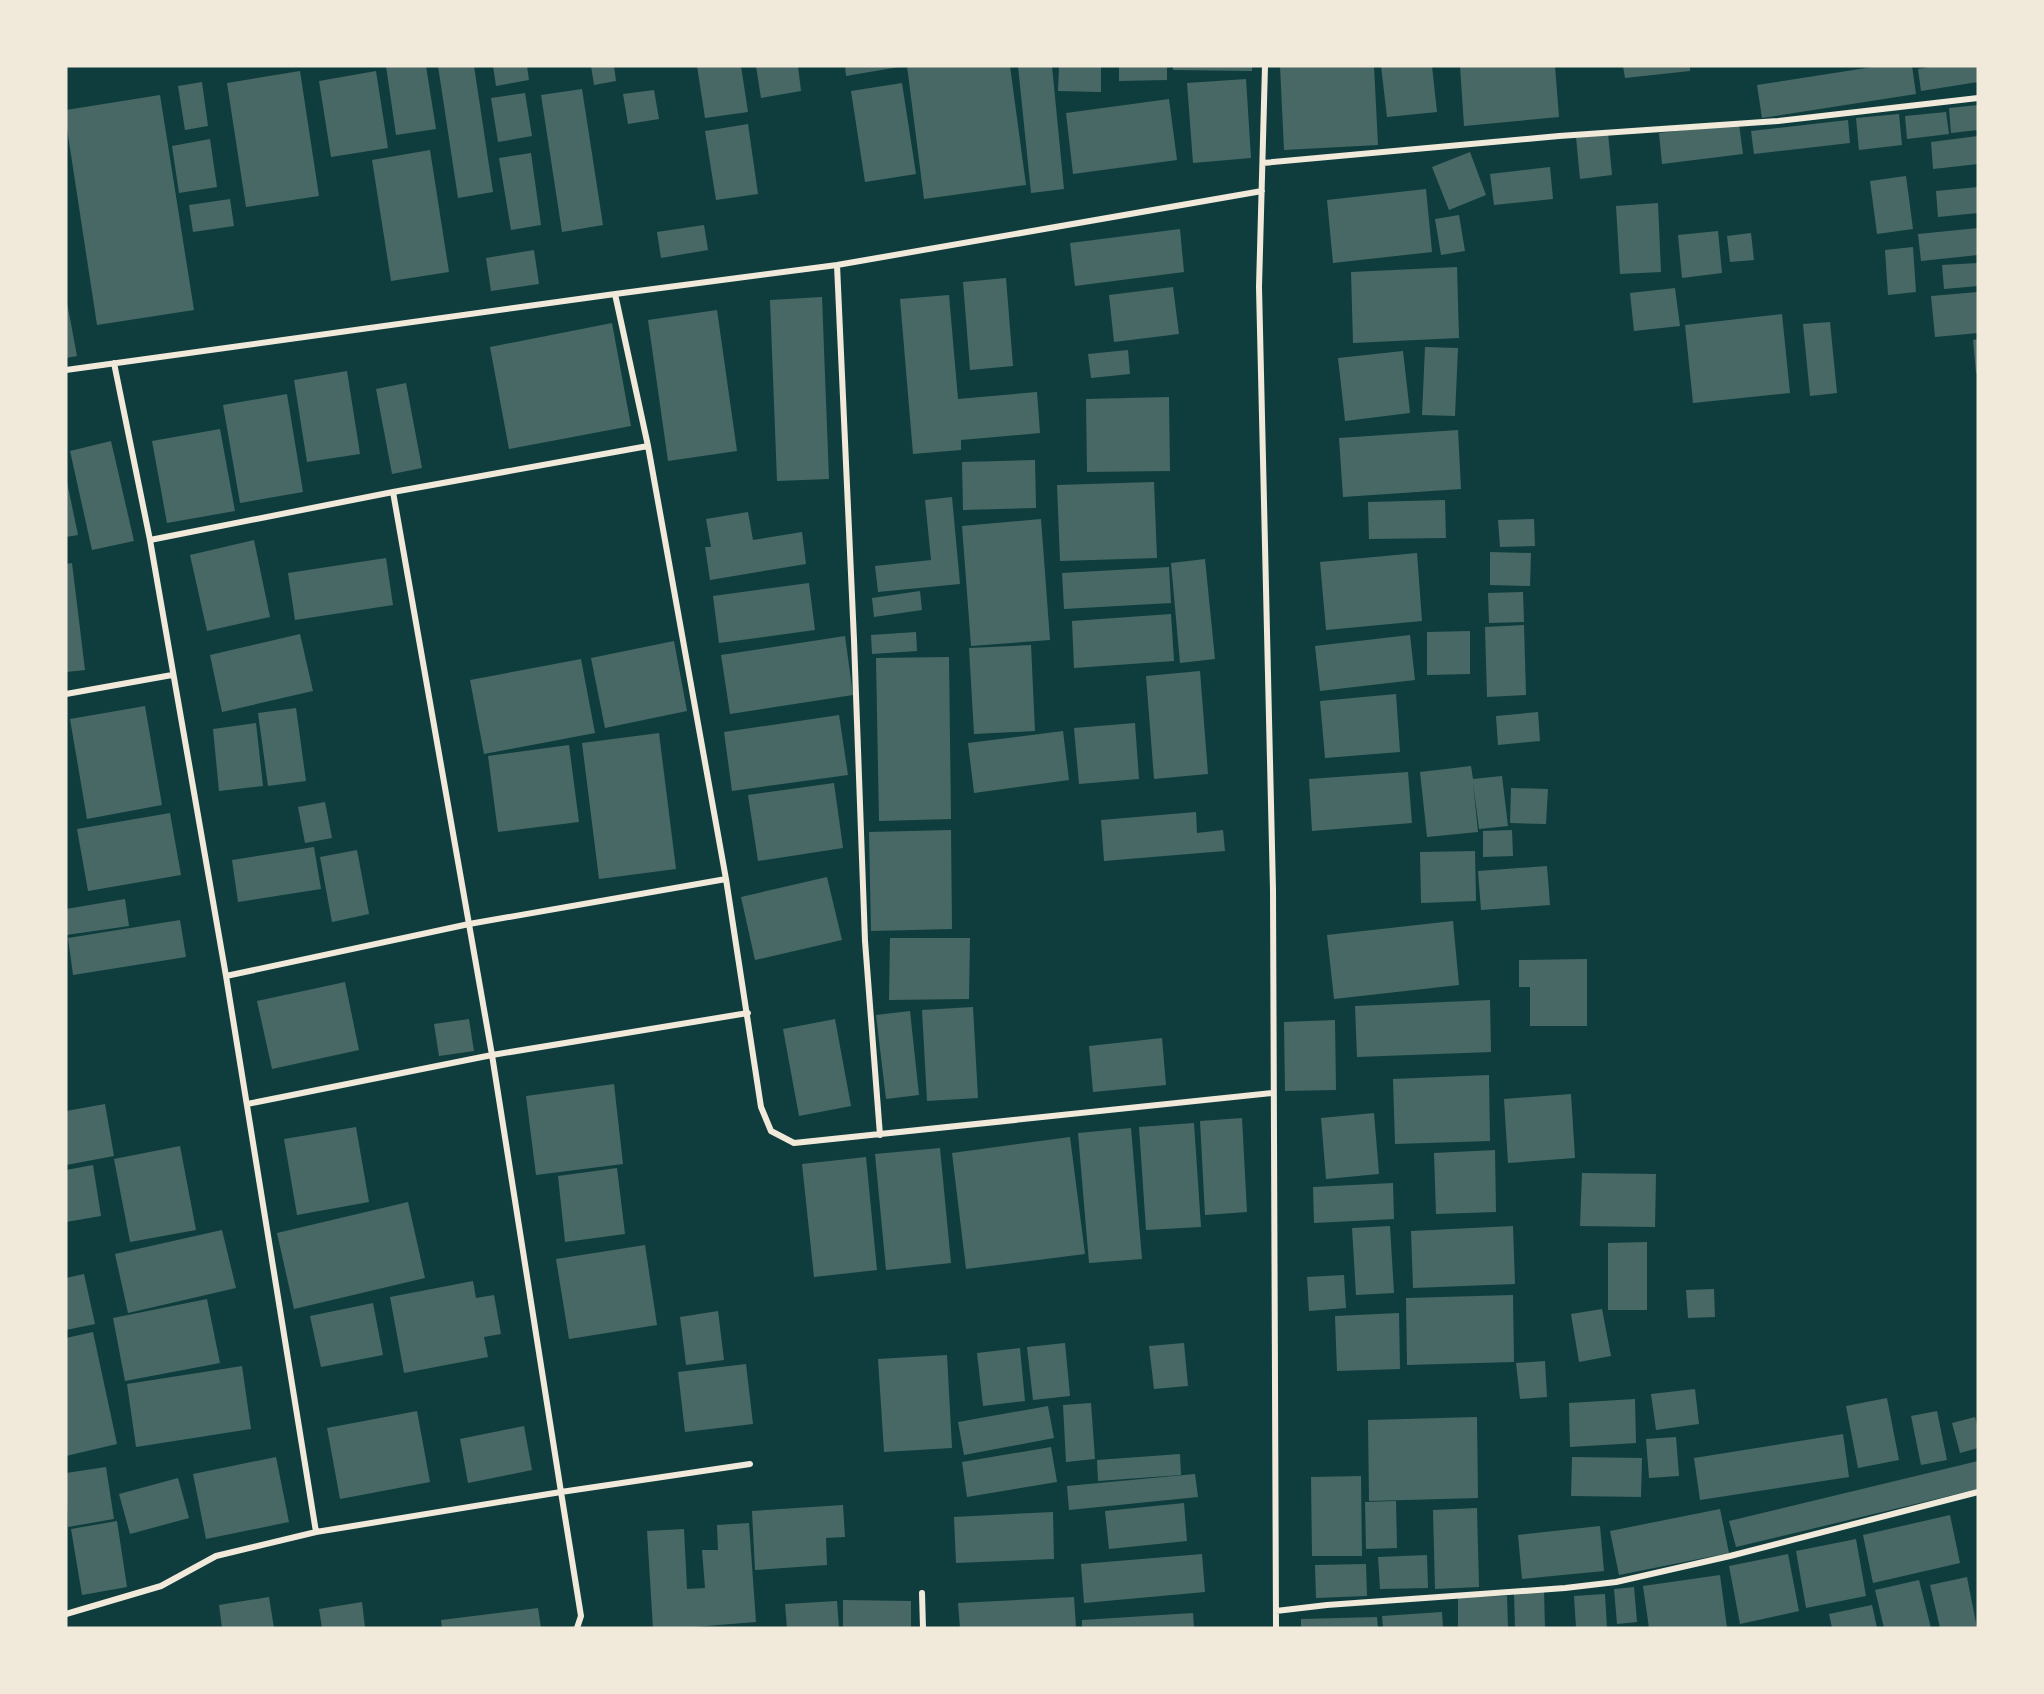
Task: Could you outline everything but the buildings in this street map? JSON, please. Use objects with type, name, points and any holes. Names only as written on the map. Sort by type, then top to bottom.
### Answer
[{"type":"street","points":[[1265,66],[1259,287],[1273,890],[1276,1628]]},
{"type":"street","points":[[1263,163],[1559,135],[1778,121],[1978,98]]},
{"type":"street","points":[[66,370],[837,265],[1262,191]]},
{"type":"street","points":[[837,265],[865,941],[880,1135]]},
{"type":"street","points":[[615,294],[648,446],[726,879],[761,1107],[771,1131],[794,1143],[1273,1093]]},
{"type":"street","points":[[114,363],[150,540],[226,976],[316,1532]]},
{"type":"street","points":[[150,540],[393,492],[648,446]]},
{"type":"street","points":[[393,492],[492,1055],[581,1617],[577,1628]]},
{"type":"street","points":[[66,694],[172,675]]},
{"type":"street","points":[[226,976],[469,924],[726,879]]},
{"type":"street","points":[[247,1104],[492,1055],[748,1013]]},
{"type":"street","points":[[66,1614],[161,1586],[216,1556],[316,1532],[750,1464]]},
{"type":"street","points":[[1276,1611],[1616,1582],[1730,1556],[1978,1492]]},
{"type":"street","points":[[922,1593],[923,1628]]}]
